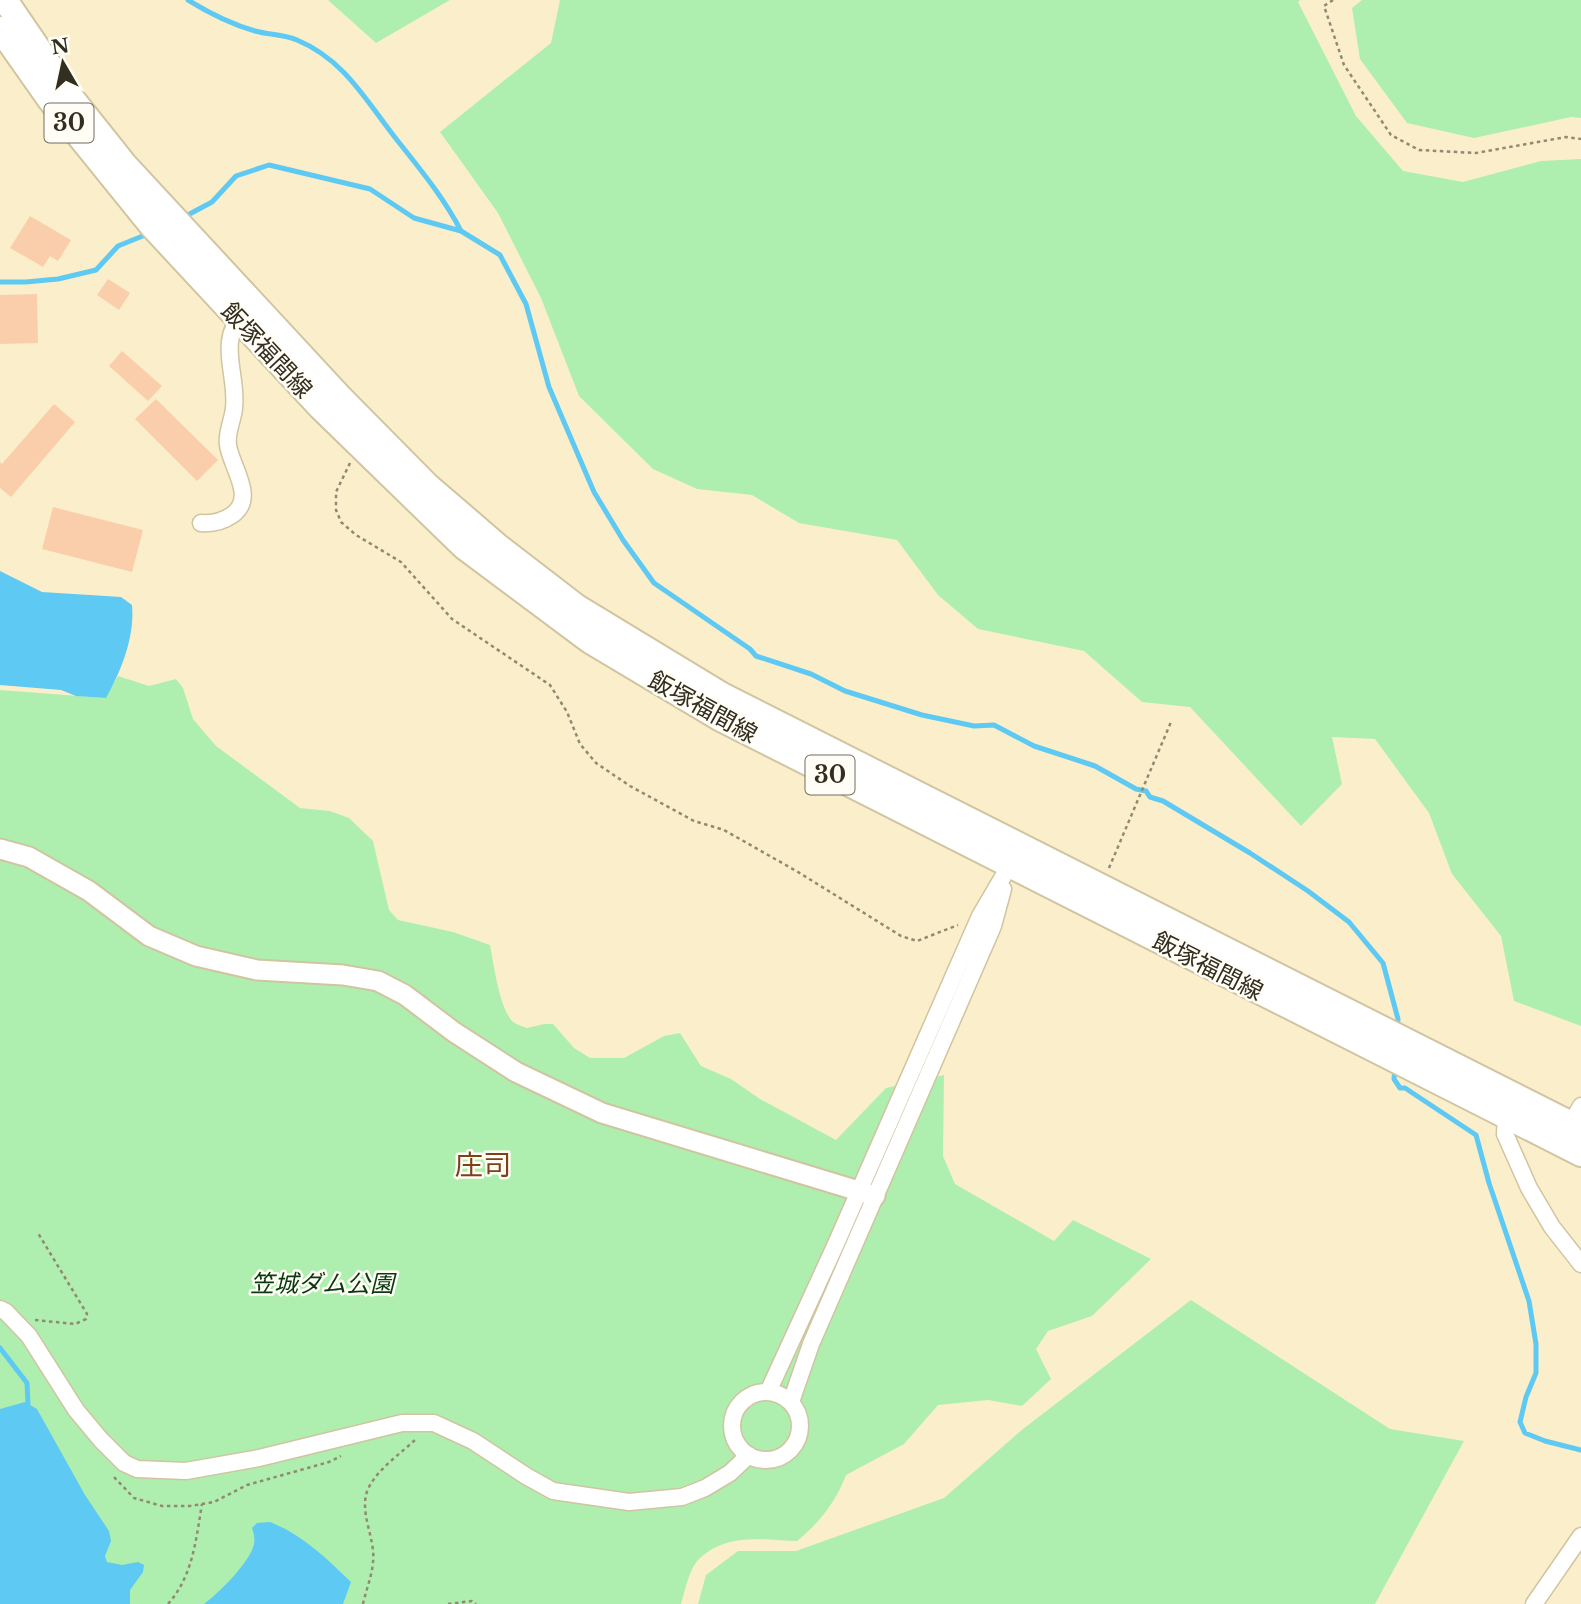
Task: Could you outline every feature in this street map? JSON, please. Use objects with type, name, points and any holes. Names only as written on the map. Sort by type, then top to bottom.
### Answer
[{"type":"main road","name":"飯塚福間線","points":[[4,16],[50,100],[246,312],[359,444],[464,547],[590,641],[719,718],[1015,856],[1101,887],[1578,1120]]},
{"type":"main road","name":"飯塚福間線","points":[[246,312],[427,485],[499,547],[576,607],[722,695],[1015,856],[1581,1154]]},
{"type":"street","points":[[201,523],[214,524],[229,518],[237,512],[243,501],[242,484],[228,444],[235,406],[229,335],[246,312]]},
{"type":"street","points":[[0,849],[29,858],[89,891],[149,936],[196,956],[257,970],[343,975],[378,981],[405,995],[454,1032],[516,1072],[602,1113],[867,1194]]},
{"type":"street","points":[[791,1402],[867,1194],[980,916],[1015,856]]},
{"type":"street","points":[[768,1392],[867,1194],[993,926],[1015,856]]},
{"type":"street","points":[[1506,1115],[1505,1134],[1529,1188],[1552,1227],[1581,1264]]},
{"type":"street","points":[[5,1313],[29,1336],[76,1410],[101,1440],[124,1463],[137,1469],[186,1471],[259,1458],[401,1423],[434,1423],[473,1441],[554,1491],[629,1502],[682,1497],[705,1488],[730,1473],[749,1455]]},
{"type":"street","points":[[768,1392],[782,1395],[791,1402],[797,1411],[800,1432],[790,1450],[770,1459],[760,1459],[742,1449],[733,1432],[735,1414],[746,1399],[754,1394],[768,1392]]},
{"type":"street","points":[[1534,1604],[1581,1536]]},
{"type":"path","points":[[1333,0],[1324,6],[1344,65],[1391,135],[1419,150],[1476,153],[1566,137],[1581,139]]},
{"type":"path","points":[[359,444],[336,492],[336,510],[341,522],[356,535],[401,562],[452,619],[550,685],[567,712],[580,744],[596,763],[630,786],[694,821],[724,830],[901,936],[917,941],[980,916]]},
{"type":"path","points":[[1101,887],[1171,722]]},
{"type":"path","points":[[5,1313],[75,1324],[86,1319],[83,1304],[38,1233]]},
{"type":"path","points":[[363,1604],[374,1560],[367,1521],[369,1488],[386,1466],[434,1423]]},
{"type":"path","points":[[168,1604],[181,1590],[189,1567],[202,1504]]},
{"type":"path","points":[[448,1604],[472,1601],[476,1604]]},
{"type":"green space","points":[[328,0],[450,0],[376,43]]},
{"type":"green space","points":[[560,0],[1300,0],[1298,2],[1356,116],[1403,171],[1463,182],[1541,161],[1581,159],[1581,1026],[1514,1001],[1501,936],[1452,874],[1429,813],[1375,739],[1332,737],[1342,784],[1301,826],[1190,707],[1142,702],[1084,651],[978,629],[938,595],[897,540],[799,523],[752,495],[697,489],[653,469],[579,396],[541,298],[498,213],[440,132],[551,43]]},
{"type":"green space","points":[[1362,0],[1581,0],[1581,118],[1571,117],[1474,138],[1407,123],[1360,59],[1352,8]]},
{"type":"green space","name":"笠城ダム公園","points":[[118,676],[149,686],[176,679],[183,688],[193,719],[216,746],[300,808],[330,811],[349,818],[373,841],[389,910],[398,920],[453,932],[490,945],[500,996],[507,1014],[515,1023],[527,1028],[553,1024],[574,1048],[590,1058],[624,1058],[664,1036],[680,1033],[701,1066],[731,1079],[760,1099],[836,1140],[886,1088],[944,1075],[943,1156],[955,1184],[1054,1241],[1073,1220],[1151,1259],[1092,1316],[1048,1331],[1036,1349],[1051,1379],[1022,1406],[988,1400],[938,1405],[904,1444],[846,1475],[826,1511],[797,1541],[733,1541],[710,1550],[693,1568],[681,1604],[0,1604],[0,690],[105,698]]},
{"type":"green space","points":[[1191,1300],[1390,1429],[1464,1441],[1375,1604],[698,1604],[706,1575],[738,1551],[796,1551],[944,1498],[1023,1429]]},
{"type":"water","points":[[0,571],[42,592],[121,597],[132,605],[126,653],[106,698],[76,696],[61,690],[0,685]]},
{"type":"water","points":[[25,1402],[37,1409],[85,1495],[109,1531],[111,1541],[105,1556],[107,1562],[122,1565],[138,1562],[144,1565],[143,1572],[130,1590],[130,1604],[0,1604],[0,1409]]},
{"type":"water","points":[[270,1522],[304,1540],[351,1582],[343,1604],[204,1604],[247,1559],[254,1544],[252,1528],[257,1523]]},
{"type":"building","points":[[30,216],[71,240],[58,261],[50,256],[43,267],[10,248]]},
{"type":"building","points":[[108,279],[130,293],[119,310],[97,295]]},
{"type":"building","points":[[37,294],[38,343],[0,344],[0,295]]},
{"type":"building","points":[[122,351],[162,386],[148,401],[109,366]]},
{"type":"building","points":[[156,399],[218,460],[197,481],[135,419]]},
{"type":"building","points":[[54,404],[75,422],[11,497],[0,488],[0,462],[2,464]]},
{"type":"building","points":[[53,507],[143,530],[132,572],[42,549]]},
{"type":"waterway","points":[[188,0],[237,25],[297,40],[329,59],[364,96],[431,184],[461,231]]},
{"type":"waterway","points":[[184,217],[212,202],[236,176],[269,165],[370,189],[414,218],[461,231],[500,255],[526,304],[549,387],[594,492],[623,540],[654,583],[750,649],[756,656],[811,674],[845,691],[922,715],[974,726],[994,725],[1034,746],[1095,766],[1136,789],[1146,791],[1150,797],[1163,801],[1250,853],[1349,922],[1383,963],[1398,1019],[1397,1029]]},
{"type":"waterway","points":[[0,282],[58,279],[96,270],[118,246],[150,233]]},
{"type":"waterway","points":[[1395,1067],[1394,1079],[1400,1088],[1405,1088],[1476,1135],[1489,1183],[1529,1301],[1536,1344],[1536,1373],[1520,1422],[1525,1433],[1581,1450]]},
{"type":"waterway","points":[[0,1348],[27,1383],[28,1404]]},
{"type":"district","name":"庄司","points":[[483,1165]]}]
